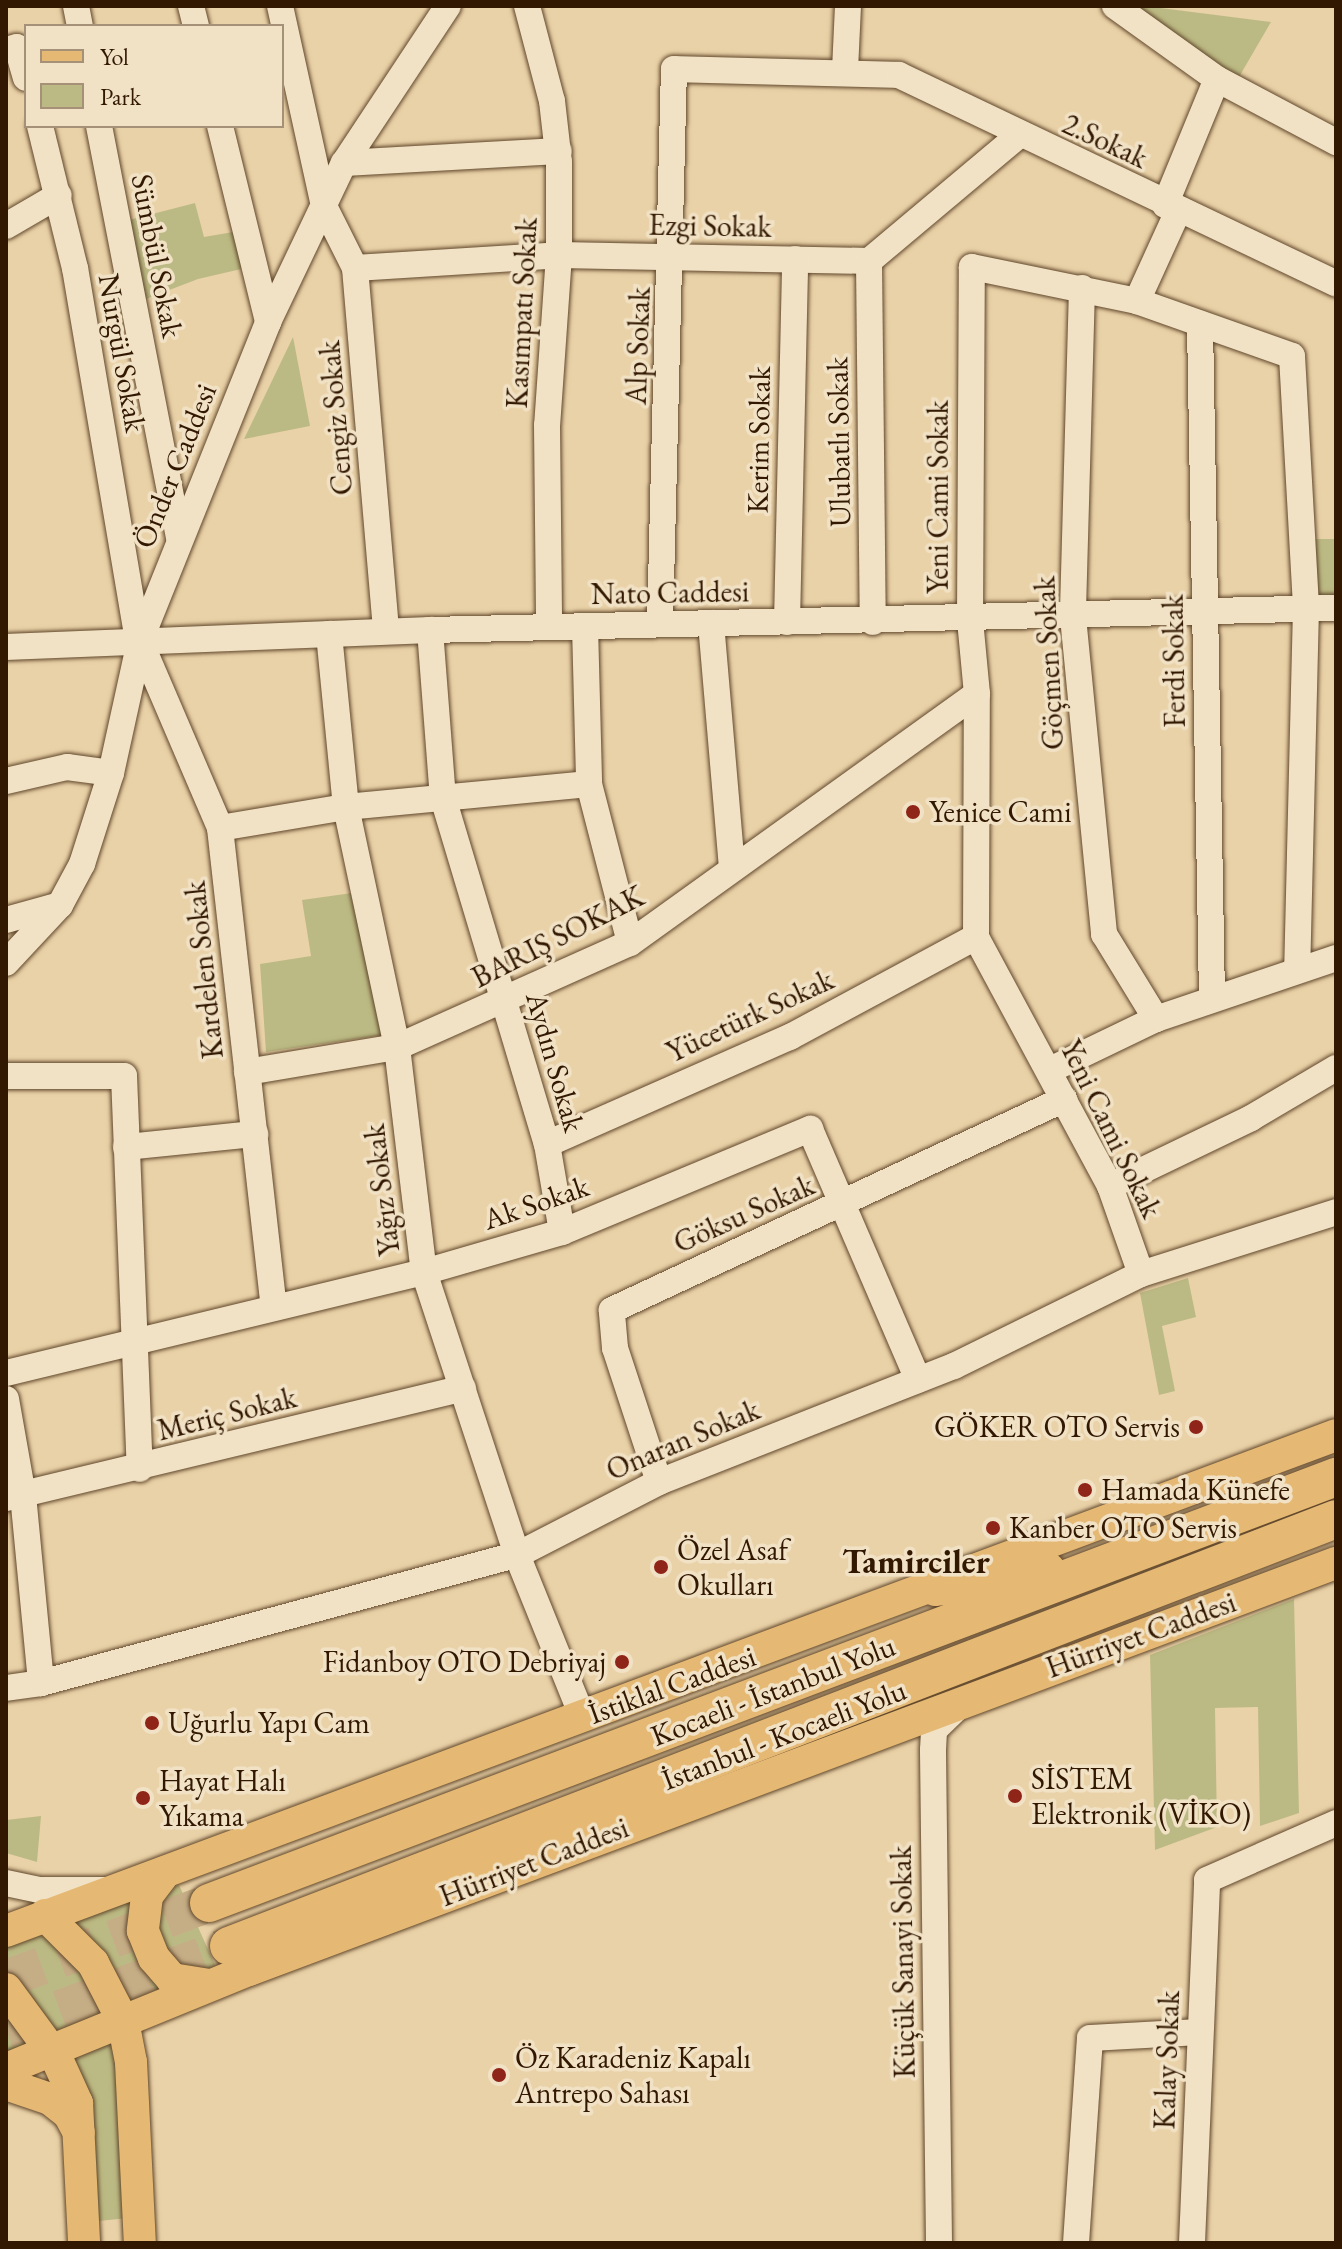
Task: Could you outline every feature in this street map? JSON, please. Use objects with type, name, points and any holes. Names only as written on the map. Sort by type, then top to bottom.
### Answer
[{"type":"highway","name":"Kocaeli - İstanbul Yolu","points":[[209,1903],[1336,1477]]},
{"type":"highway","name":"İstanbul - Kocaeli Yolu","points":[[229,1946],[1336,1519]]},
{"type":"highway","points":[[936,1587],[1109,1563]]},
{"type":"main road","name":"İstiklal Caddesi","points":[[7,1930],[936,1587],[1336,1435]]},
{"type":"main road","name":"Hürriyet Caddesi","points":[[6,2069],[77,2034],[1336,1563]]},
{"type":"main road","points":[[165,1872],[147,1896],[143,1931],[154,1958],[172,1979],[212,1985]]},
{"type":"main road","points":[[45,1915],[71,1938],[106,1983],[77,2034],[84,2243]]},
{"type":"main road","points":[[7,1930],[71,1938]]},
{"type":"main road","points":[[6,1989],[77,2034],[135,2127]]},
{"type":"main road","points":[[140,2243],[135,2127],[147,2047],[159,2018],[181,1997]]},
{"type":"main road","points":[[6,2084],[62,2106],[80,2134]]},
{"type":"street","name":"Önder Caddesi","points":[[6,963],[60,905],[82,864],[111,773],[140,641],[268,322],[344,163],[448,6]]},
{"type":"street","name":"Kasımpatı Sokak","points":[[527,6],[552,101],[559,151],[559,255],[547,425],[549,627]]},
{"type":"street","points":[[845,70],[848,6]]},
{"type":"street","points":[[1115,6],[1217,79],[1336,142]]},
{"type":"street","name":"Cengiz Sokak","points":[[284,24],[324,206],[355,268],[386,631]]},
{"type":"street","points":[[6,50],[17,47],[24,71]]},
{"type":"street","name":"2.Sokak","points":[[674,69],[845,70],[920,82],[1019,135],[1336,283]]},
{"type":"street","name":"Alp Sokak","points":[[660,624],[673,258],[674,69]]},
{"type":"street","points":[[1137,301],[1217,79]]},
{"type":"street","name":"Nurgül Sokak","points":[[41,128],[59,195],[140,641]]},
{"type":"street","name":"Sümbül Sokak","points":[[99,128],[180,539]]},
{"type":"street","points":[[220,128],[268,322]]},
{"type":"street","points":[[869,261],[1019,135]]},
{"type":"street","points":[[344,163],[559,151]]},
{"type":"street","points":[[6,226],[59,195]]},
{"type":"street","name":"Ezgi Sokak","points":[[355,268],[559,255],[869,261]]},
{"type":"street","name":"Kerim Sokak","points":[[787,622],[795,259]]},
{"type":"street","name":"Ulubatlı Sokak","points":[[869,261],[873,622]]},
{"type":"street","name":"Yeni Cami Sokak","points":[[1141,1274],[1110,1186],[976,937],[977,694],[970,620],[972,267],[1137,301],[1292,356],[1306,608]]},
{"type":"street","name":"Göçmen Sokak","points":[[1082,288],[1073,617],[1104,934],[1156,1019]]},
{"type":"street","name":"Ferdi Sokak","points":[[1200,324],[1212,997]]},
{"type":"street","points":[[1297,969],[1306,608]]},
{"type":"street","name":"Nato Caddesi","points":[[8,638],[140,641],[386,631],[970,620],[1336,608]]},
{"type":"street","points":[[711,623],[732,868]]},
{"type":"street","points":[[585,626],[589,784],[630,943]]},
{"type":"street","name":"Aydın Sokak","points":[[430,630],[443,798],[547,1144],[562,1232]]},
{"type":"street","name":"Yağız Sokak","points":[[329,634],[346,807],[397,1047],[424,1272],[517,1555],[583,1718]]},
{"type":"street","name":"Kardelen Sokak","points":[[140,641],[220,828],[274,1307]]},
{"type":"street","name":"BARIŞ SOKAK","points":[[247,1072],[397,1047],[505,1002],[630,943],[977,694]]},
{"type":"street","points":[[6,781],[67,767],[111,773]]},
{"type":"street","points":[[220,828],[346,807],[589,784]]},
{"type":"street","points":[[6,920],[60,905]]},
{"type":"street","name":"Yücetürk Sokak","points":[[547,1144],[790,1037],[976,937]]},
{"type":"street","points":[[1050,1070],[1156,1019],[1212,997],[1336,958]]},
{"type":"street","points":[[1110,1186],[1251,1118],[1336,1068]]},
{"type":"street","points":[[6,1076],[124,1076],[140,1469]]},
{"type":"street","name":"Göksu Sokak","points":[[659,1482],[615,1348],[612,1310],[1064,1099]]},
{"type":"street","name":"Ak Sokak","points":[[6,1373],[424,1272],[562,1232],[810,1129],[918,1380]]},
{"type":"street","points":[[126,1147],[255,1134]]},
{"type":"street","name":"Onaran Sokak","points":[[6,1688],[41,1683],[517,1555],[659,1482],[918,1380],[1141,1274],[1336,1212]]},
{"type":"street","name":"Meriç Sokak","points":[[14,1496],[140,1469],[463,1388]]},
{"type":"street","points":[[6,1399],[14,1496],[41,1683]]},
{"type":"street","points":[[886,1729],[934,1730],[971,1697]]},
{"type":"street","name":"Küçük Sanayi Sokak","points":[[934,1730],[939,2243]]},
{"type":"street","name":"Kalay Sokak","points":[[1192,2243],[1207,1880],[1336,1823]]},
{"type":"street","points":[[6,1884],[39,1890],[116,1889]]},
{"type":"street","points":[[6,1884],[45,1915]]},
{"type":"street","points":[[1076,2243],[1090,2038],[1200,2032]]},
{"type":"green space","points":[[1126,6],[1271,22],[1239,77],[1199,58]]},
{"type":"green space","points":[[195,203],[204,237],[239,231],[250,267],[198,279],[146,299],[129,220]]},
{"type":"green space","points":[[293,337],[310,426],[244,439]]},
{"type":"green space","points":[[1309,539],[1336,539],[1336,595],[1309,595]]},
{"type":"green space","points":[[352,893],[383,1035],[266,1052],[260,964],[311,956],[302,900]]},
{"type":"green space","points":[[1188,1278],[1196,1317],[1162,1326],[1175,1391],[1159,1395],[1140,1293]]},
{"type":"green space","points":[[1294,1599],[1299,1813],[1260,1826],[1258,1707],[1215,1708],[1217,1827],[1155,1850],[1150,1655]]},
{"type":"green space","points":[[41,1816],[37,1862],[6,1853],[6,1820]]},
{"type":"green space","points":[[179,1885],[216,1967],[195,1975],[175,1970],[159,1948],[153,1909],[162,1892]]},
{"type":"green space","points":[[142,1889],[182,1989],[126,2013],[60,1918]]},
{"type":"green space","points":[[6,1935],[53,1938],[101,1998],[98,2015],[65,2033],[49,2029],[6,1981]]},
{"type":"green space","points":[[6,1998],[38,2048],[6,2061]]},
{"type":"green space","points":[[114,2030],[128,2218],[99,2221],[94,2219],[62,2050]]},
{"type":"tunnel","points":[[6,1979],[209,1903]]},
{"type":"tunnel","points":[[6,2029],[229,1946]]},
{"type":"place","name":"Yenice Cami","points":[[913,812]]},
{"type":"place","name":"GÖKER OTO Servis","points":[[1196,1427]]},
{"type":"place","name":"Hamada Künefe","points":[[1085,1490]]},
{"type":"place","name":"Kanber OTO Servis","points":[[993,1528]]},
{"type":"place","name":"Özel Asaf Okulları","points":[[661,1567]]},
{"type":"place","name":"Fidanboy OTO Debriyaj","points":[[622,1662]]},
{"type":"place","name":"Uğurlu Yapı Cam","points":[[152,1723]]},
{"type":"place","name":"SİSTEM Elektronik (VİKO)","points":[[1015,1796]]},
{"type":"place","name":"Hayat Halı Yıkama","points":[[143,1798]]},
{"type":"place","name":"Öz Karadeniz Kapalı Antrepo Sahası","points":[[499,2075]]},
{"type":"district","name":"Tamirciler","points":[[916,1562]]}]
